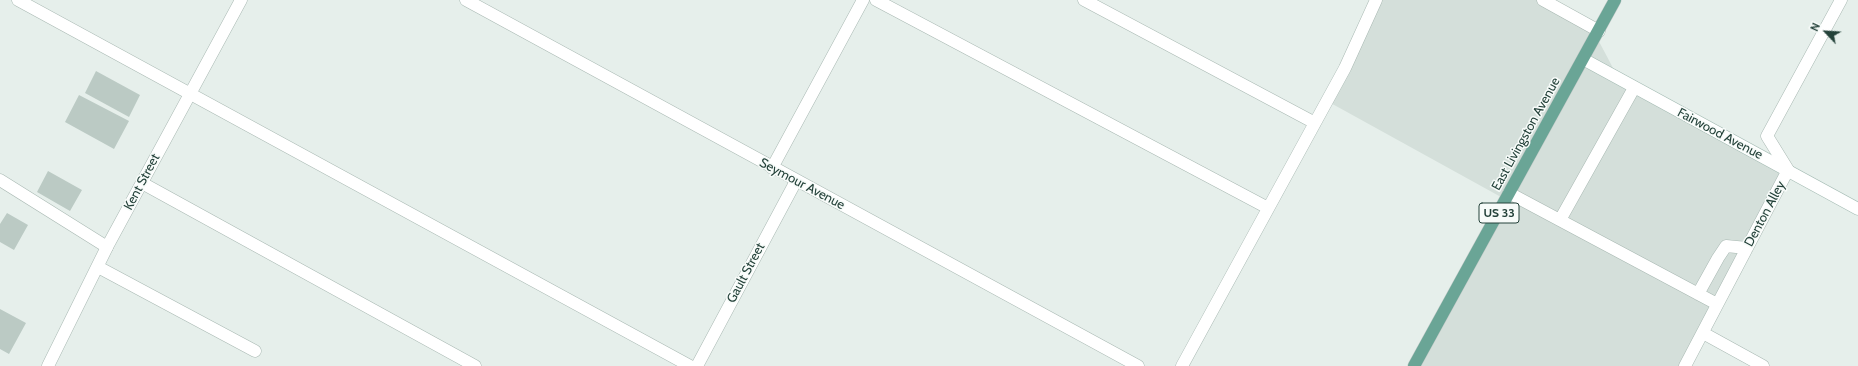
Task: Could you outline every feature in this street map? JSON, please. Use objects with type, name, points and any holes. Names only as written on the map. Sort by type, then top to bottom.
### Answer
[{"type":"main road","name":"East Livingston Avenue","points":[[1414,366],[1615,0]]},
{"type":"street","points":[[18,0],[690,366]]},
{"type":"street","name":"Kent Street","points":[[48,366],[108,247],[241,0]]},
{"type":"street","name":"Seymour Avenue","points":[[466,0],[1131,364]]},
{"type":"street","points":[[772,168],[863,0]]},
{"type":"street","points":[[876,0],[1268,208]]},
{"type":"street","points":[[1084,0],[1315,123]]},
{"type":"street","points":[[1182,366],[1345,68],[1376,0]]},
{"type":"street","points":[[1543,0],[1599,31]]},
{"type":"street","name":"Denton Alley","points":[[1685,366],[1788,170],[1767,136],[1841,0]]},
{"type":"street","name":"Fairwood Avenue","points":[[1583,59],[1858,209]]},
{"type":"street","points":[[1560,220],[1634,88]]},
{"type":"street","points":[[0,180],[108,247]]},
{"type":"street","name":"Gault Street","points":[[697,366],[796,181]]},
{"type":"street","points":[[142,183],[475,366]]},
{"type":"street","points":[[1510,193],[1717,304]]},
{"type":"street","points":[[1698,294],[1726,246],[1747,248]]},
{"type":"street","points":[[98,267],[255,351]]},
{"type":"street","points":[[1703,333],[1763,366]]},
{"type":"shaded area","points":[[1376,0],[1538,0],[1594,32],[1613,68],[1789,168],[1685,366],[1410,366],[1501,197],[1327,101]]},
{"type":"building","points":[[96,71],[140,95],[129,117],[85,93]]},
{"type":"building","points":[[79,95],[129,121],[114,149],[65,122]]},
{"type":"building","points":[[48,171],[82,190],[70,211],[37,192]]},
{"type":"building","points":[[7,213],[28,225],[14,250],[0,242],[0,224]]},
{"type":"building","points":[[0,309],[26,323],[9,354],[0,349]]}]
